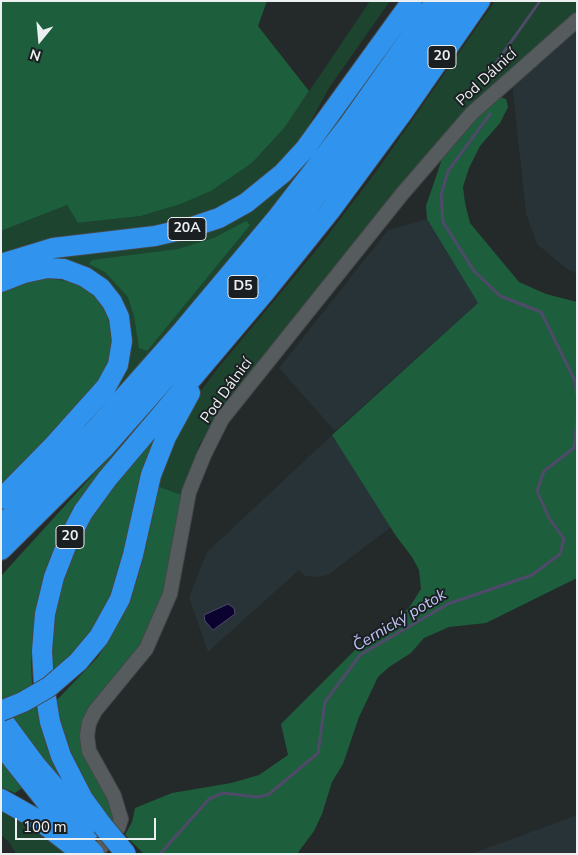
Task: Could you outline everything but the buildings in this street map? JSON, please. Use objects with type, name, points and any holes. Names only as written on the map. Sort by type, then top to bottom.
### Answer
[{"type":"highway","points":[[396,24],[405,1]]},
{"type":"highway","name":"20A","points":[[1,264],[53,248],[156,236],[189,228],[219,218],[246,203],[295,162],[333,113],[412,1]]},
{"type":"highway","name":"D5","points":[[1,526],[99,426],[183,330],[263,234],[350,123],[436,1]]},
{"type":"highway","name":"D5","points":[[1,550],[102,449],[196,344],[296,222],[386,103],[458,1]]},
{"type":"highway","name":"20","points":[[126,854],[90,844],[83,799],[67,771],[50,722],[44,686],[42,651],[49,596],[68,541],[91,500],[122,460],[209,359],[350,184],[480,1]]},
{"type":"highway","points":[[1,282],[24,273],[47,268],[70,271],[85,277],[101,288],[112,302],[119,317],[122,341],[118,365],[106,387],[60,438],[1,498]]},
{"type":"highway","points":[[1,711],[42,691],[78,662],[98,637],[120,599],[129,573],[145,495],[153,469],[173,424],[209,359]]},
{"type":"highway","points":[[1,718],[47,778],[90,844]]},
{"type":"highway","points":[[1,744],[48,804],[90,844]]},
{"type":"highway","points":[[1,800],[40,821],[115,854]]},
{"type":"street","name":"Pod Dálnicí","points":[[90,844],[118,828],[121,819],[114,796],[89,751],[87,736],[89,723],[95,711],[146,649],[170,594],[188,492],[222,419],[402,194],[472,113],[577,20]]},
{"type":"shaded area","points":[[577,12],[577,274],[567,269],[537,244],[526,214],[511,73]]},
{"type":"shaded area","points":[[427,219],[478,303],[335,431],[279,368],[388,230]]},
{"type":"shaded area","points":[[332,435],[391,527],[328,575],[317,577],[305,576],[299,570],[208,652],[189,597],[207,552]]},
{"type":"shaded area","points":[[228,604],[234,608],[235,614],[213,630],[205,621],[204,615]]},
{"type":"shaded area","points":[[577,815],[577,854],[471,854]]},
{"type":"green space","points":[[1,1],[267,1],[258,26],[309,91],[285,127],[252,163],[211,191],[181,204],[141,216],[78,223],[67,205],[1,231]]},
{"type":"green space","points":[[370,1],[390,1],[329,88],[303,136],[263,181],[220,210],[166,226],[75,235],[31,243],[1,254],[1,231],[67,205],[79,223],[141,216],[181,204],[211,191],[252,163],[285,127]]},
{"type":"green space","points":[[495,1],[577,1],[577,12],[476,103],[393,194],[225,406],[199,445],[182,495],[157,486],[164,461],[194,400],[218,368],[318,248],[378,169]]},
{"type":"green space","points":[[500,97],[506,99],[508,107],[500,123],[480,146],[469,168],[463,187],[465,203],[470,223],[519,282],[546,294],[577,302],[577,578],[486,623],[449,627],[424,638],[411,653],[389,667],[378,677],[359,717],[343,764],[332,782],[322,814],[314,831],[297,854],[144,854],[125,835],[132,822],[135,808],[172,793],[231,783],[259,775],[288,755],[281,724],[363,642],[409,608],[421,589],[419,570],[412,557],[396,536],[332,435],[478,303],[427,219],[426,206],[442,159],[471,119]]},
{"type":"green space","points":[[293,173],[298,177],[124,386],[117,380],[116,297],[32,261],[160,242]]},
{"type":"green space","points":[[246,221],[250,225],[147,351],[139,348],[134,316],[128,297],[105,272],[89,264],[92,260],[178,249],[214,238]]},
{"type":"green space","points":[[48,278],[72,282],[88,290],[102,303],[112,330],[113,347],[110,364],[94,392],[1,486],[1,289]]},
{"type":"green space","points":[[149,413],[151,416],[40,591],[33,631],[32,685],[37,710],[48,744],[65,781],[59,782],[1,707],[1,576]]},
{"type":"green space","points":[[160,426],[117,589],[92,636],[50,675],[52,618],[68,561],[97,503]]},
{"type":"green space","points":[[157,486],[182,495],[164,588],[154,617],[129,664],[83,723],[115,813],[114,827],[89,793],[62,738],[55,702],[98,657],[112,634]]},
{"type":"green space","points":[[1,760],[24,787],[15,793],[1,787]]},
{"type":"green space","points":[[1,809],[41,831],[65,854],[16,854],[9,842],[1,835]]},
{"type":"waterway","name":"Černický potok","points":[[491,70],[540,1]]},
{"type":"waterway","name":"Černický potok","points":[[490,114],[448,171],[441,195],[443,222],[474,271],[500,296],[541,312],[575,381],[577,396]]},
{"type":"waterway","name":"Černický potok","points":[[160,854],[209,799],[223,793],[257,797],[268,795],[318,753],[325,702],[360,655],[448,604],[532,575],[560,554],[564,539],[549,518],[537,491],[544,471],[574,448],[577,421]]}]
